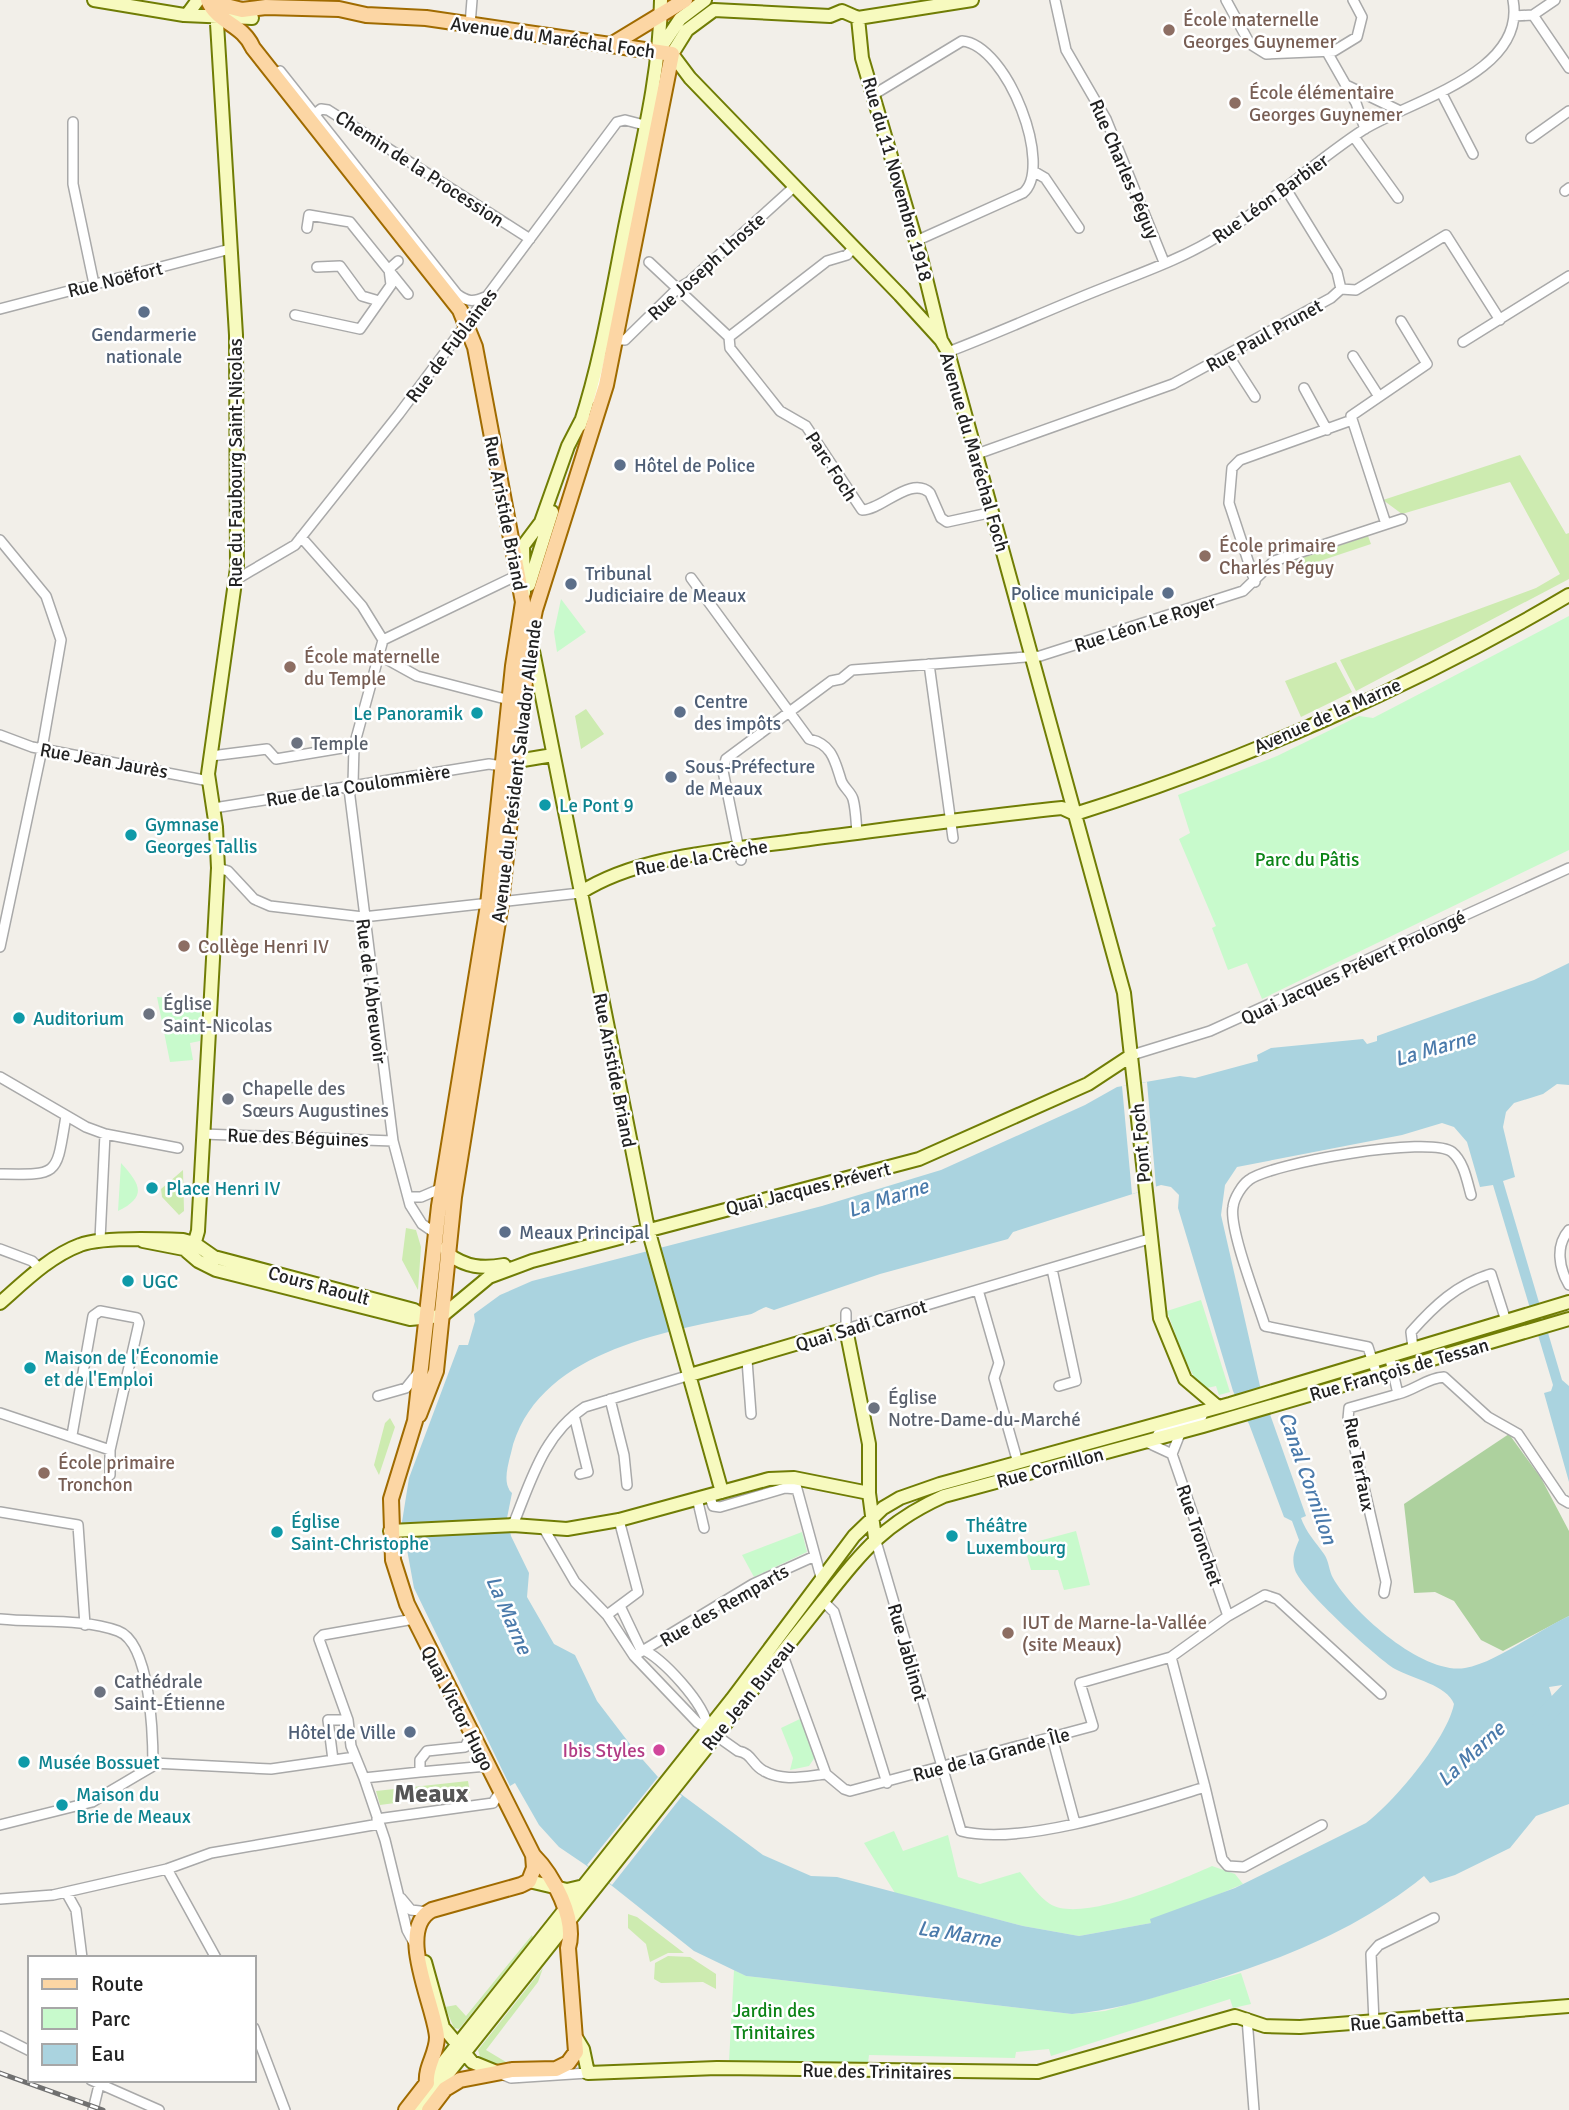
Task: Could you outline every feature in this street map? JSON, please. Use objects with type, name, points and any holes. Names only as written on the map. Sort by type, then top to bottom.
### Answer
[{"type":"main road","points":[[94,0],[187,15],[218,5]]},
{"type":"main road","points":[[187,15],[198,0]]},
{"type":"main road","points":[[208,0],[218,5]]},
{"type":"main road","name":"Avenue du Président Salvador Allende","points":[[661,0],[673,6]]},
{"type":"main road","points":[[673,28],[705,0]]},
{"type":"main road","points":[[737,0],[748,10]]},
{"type":"main road","points":[[665,53],[709,12],[722,9],[830,16],[841,6],[858,18],[972,0]]},
{"type":"main road","name":"Avenue du Maréchal Foch","points":[[218,5],[252,18],[359,18],[366,15]]},
{"type":"main road","name":"Avenue du Maréchal Foch","points":[[218,5],[242,10],[267,7],[339,9],[366,15],[426,18],[665,53],[854,247],[945,346],[1124,993],[1135,1081]]},
{"type":"main road","name":"Rue Aristide Briand","points":[[218,5],[246,34],[253,48],[312,116],[410,252],[460,310],[475,348],[648,1229],[690,1375],[709,1495]]},
{"type":"main road","name":"Rue du Faubourg Saint-Nicolas","points":[[203,1134],[218,868],[214,808],[209,781],[237,579],[236,335],[218,5]]},
{"type":"main road","points":[[611,46],[673,6]]},
{"type":"main road","name":"Avenue du Président Salvador Allende","points":[[665,53],[673,28],[673,6]]},
{"type":"main road","name":"Avenue du Président Salvador Allende","points":[[431,1387],[436,1371],[448,1254],[494,904],[509,766],[530,635],[619,323],[617,301],[673,6]]},
{"type":"main road","points":[[246,34],[245,23],[252,18]]},
{"type":"main road","name":"Rue du 11 Novembre 1918","points":[[858,18],[859,44],[945,346]]},
{"type":"main road","name":"Avenue du Président Salvador Allende","points":[[589,422],[608,310],[652,127]]},
{"type":"main road","points":[[523,602],[523,545],[541,522],[568,446],[589,422]]},
{"type":"main road","name":"Avenue de la Marne","points":[[1075,814],[1305,728],[1463,652],[1569,595]]},
{"type":"main road","name":"Avenue du Président Salvador Allende","points":[[509,766],[509,700],[523,602]]},
{"type":"main road","points":[[509,766],[523,760],[553,755]]},
{"type":"main road","name":"Rue de la Crèche","points":[[580,893],[601,880],[631,868],[740,855],[857,833],[952,831],[1062,808],[1075,814]]},
{"type":"main road","name":"Avenue du Président Salvador Allende","points":[[426,1318],[444,1172],[494,904]]},
{"type":"main road","name":"Quai Jacques Prévert","points":[[442,1316],[489,1277],[532,1261],[919,1159],[1088,1084],[1132,1055]]},
{"type":"main road","name":"Pont Foch","points":[[1135,1081],[1149,1239],[1160,1318],[1185,1379]]},
{"type":"main road","points":[[194,1248],[203,1134]]},
{"type":"main road","points":[[444,1172],[448,1189],[442,1231],[448,1254],[459,1262],[484,1268],[532,1261]]},
{"type":"main road","points":[[0,1303],[40,1269],[78,1245],[100,1240],[183,1240],[194,1248]]},
{"type":"main road","name":"Cours Raoult","points":[[194,1248],[198,1261],[210,1261],[410,1320],[442,1316]]},
{"type":"main road","name":"Rue François de Tessan","points":[[1224,1405],[1567,1303]]},
{"type":"main road","points":[[426,1318],[415,1421],[393,1489],[390,1531],[511,1525],[567,1529],[619,1520],[769,1479],[869,1493]]},
{"type":"main road","points":[[415,1421],[423,1410],[431,1387],[434,1327],[426,1318]]},
{"type":"main road","name":"Rue François de Tessan","points":[[1235,1416],[1569,1319]]},
{"type":"main road","points":[[846,1329],[869,1444],[869,1493],[876,1538]]},
{"type":"main road","name":"Quai Sadi Carnot","points":[[690,1375],[846,1329]]},
{"type":"main road","points":[[1185,1379],[1203,1396],[1224,1405]]},
{"type":"main road","points":[[1185,1379],[1193,1401],[1189,1415]]},
{"type":"main road","name":"Rue Cornillon","points":[[872,1517],[911,1494],[1224,1405]]},
{"type":"main road","name":"Rue Cornillon","points":[[822,1601],[876,1538],[913,1510],[944,1496],[1235,1416]]},
{"type":"main road","points":[[712,1732],[872,1517]]},
{"type":"main road","name":"Quai Victor Hugo","points":[[390,1531],[394,1566],[414,1619],[533,1855],[544,1866],[556,1889],[568,1924]]},
{"type":"main road","name":"Rue Jean Bureau","points":[[461,2049],[568,1924],[589,1888],[669,1786],[712,1732],[780,1656],[822,1601]]},
{"type":"main road","points":[[528,1881],[534,1868],[533,1855]]},
{"type":"main road","points":[[427,2083],[426,2073],[434,2057],[437,2037],[418,1949],[417,1929],[428,1912],[528,1881],[556,1889],[589,1888]]},
{"type":"main road","points":[[501,2074],[563,2067],[576,2052],[568,1924]]},
{"type":"main road","points":[[418,1949],[425,1963],[443,2027],[461,2049]]},
{"type":"main road","name":"Rue Gambetta","points":[[1247,2018],[1265,2026],[1374,2022],[1569,2006]]},
{"type":"main road","name":"Rue des Trinitaires","points":[[588,2073],[717,2068],[1038,2072],[1235,2016],[1247,2018]]},
{"type":"main road","points":[[576,2039],[583,2049],[588,2073]]},
{"type":"main road","points":[[406,2110],[427,2083],[461,2049]]},
{"type":"main road","points":[[419,2110],[461,2049]]},
{"type":"main road","name":"Rue des Trinitaires","points":[[461,2049],[477,2067],[501,2074]]},
{"type":"main road","name":"Rue des Trinitaires","points":[[429,2110],[451,2084],[469,2077],[501,2074]]},
{"type":"street","points":[[470,25],[472,0]]},
{"type":"street","name":"Rue Charles Péguy","points":[[1055,0],[1058,26],[1066,50],[1107,119],[1164,262]]},
{"type":"street","points":[[1226,0],[1250,44],[1259,52],[1327,52],[1357,37],[1361,30],[1362,17],[1353,0]]},
{"type":"street","points":[[1513,0],[1514,16],[1533,15],[1555,0]]},
{"type":"street","points":[[1533,15],[1569,68]]},
{"type":"street","name":"Rue Léon Barbier","points":[[945,346],[1164,262],[1223,234],[1365,129],[1398,110],[1457,85],[1489,63],[1503,45],[1514,16]]},
{"type":"street","points":[[873,95],[954,43],[974,43],[997,65],[1016,91],[1025,120],[1033,171],[1031,185],[1023,193],[916,241]]},
{"type":"street","points":[[1327,52],[1356,103],[1365,129]]},
{"type":"street","points":[[1344,84],[1398,110]]},
{"type":"street","points":[[1441,92],[1473,154]]},
{"type":"street","name":"Chemin de la Procession","points":[[312,116],[321,109],[328,110],[530,239]]},
{"type":"street","points":[[1531,138],[1569,111]]},
{"type":"street","name":"Rue Aristide Briand","points":[[312,116],[457,294],[464,299],[475,301],[487,296]]},
{"type":"street","name":"Rue de Fublaines","points":[[237,579],[287,550],[301,537],[467,324],[617,122],[625,120],[652,127]]},
{"type":"street","points":[[73,122],[73,184],[94,284]]},
{"type":"street","points":[[1548,127],[1555,137]]},
{"type":"street","points":[[1354,137],[1398,198]]},
{"type":"street","points":[[1033,171],[1045,178],[1079,228]]},
{"type":"street","name":"Rue Joseph Lhoste","points":[[615,340],[625,340],[677,289],[689,282],[795,186]]},
{"type":"street","points":[[1286,189],[1337,272],[1341,289]]},
{"type":"street","points":[[307,228],[309,215],[350,222],[408,293]]},
{"type":"street","name":"Rue Paul Prunet","points":[[977,454],[1138,399],[1228,355],[1331,298],[1341,289],[1356,290],[1446,235],[1500,320]]},
{"type":"street","points":[[649,262],[729,337],[827,261],[847,255],[854,247]]},
{"type":"street","name":"Rue Noëfort","points":[[0,309],[230,249]]},
{"type":"street","points":[[389,269],[398,261]]},
{"type":"street","points":[[317,267],[340,266],[362,296],[379,301]]},
{"type":"street","points":[[295,315],[360,329],[391,285],[389,269]]},
{"type":"street","points":[[1463,342],[1569,276]]},
{"type":"street","points":[[599,397],[609,339],[608,310]]},
{"type":"street","points":[[1386,524],[1352,420],[1354,411],[1427,363],[1401,321]]},
{"type":"street","name":"Parc Foch","points":[[729,337],[730,348],[780,411],[806,426],[862,510],[870,510],[903,492],[919,488],[930,493],[941,518],[947,522],[993,512]]},
{"type":"street","points":[[1228,355],[1255,397]]},
{"type":"street","points":[[1353,356],[1378,395]]},
{"type":"street","points":[[1304,388],[1327,430]]},
{"type":"street","points":[[1255,582],[1229,503],[1232,468],[1240,460],[1352,420]]},
{"type":"street","name":"Rue Léon Le Royer","points":[[740,855],[724,764],[730,753],[831,681],[841,679],[852,670],[1032,657],[1243,592],[1273,561],[1402,519]]},
{"type":"street","points":[[301,537],[362,606],[383,640],[518,575]]},
{"type":"street","points":[[0,540],[46,596],[59,627],[61,640],[42,749],[0,947]]},
{"type":"street","points":[[691,578],[809,738],[820,742],[836,759],[841,781],[853,797],[857,833]]},
{"type":"street","name":"Rue de l'Abreuvoir","points":[[383,640],[354,746],[353,784],[349,789],[393,1141],[408,1197],[422,1224],[435,1233]]},
{"type":"street","points":[[380,655],[417,676],[509,700]]},
{"type":"street","points":[[929,664],[952,831]]},
{"type":"street","name":"Rue Jean Jaurès","points":[[0,735],[42,749],[209,781]]},
{"type":"street","points":[[211,756],[268,749],[276,759],[354,746]]},
{"type":"street","name":"Rue de la Coulommière","points":[[214,808],[489,764],[509,766]]},
{"type":"street","name":"Rue de la Crèche","points":[[218,868],[228,871],[254,899],[270,906],[363,917],[580,893]]},
{"type":"street","name":"Quai Jacques Prévert Prolongé","points":[[1132,1055],[1210,1031],[1569,868]]},
{"type":"street","points":[[0,1077],[66,1116],[108,1134],[178,1148]]},
{"type":"street","points":[[0,1174],[43,1175],[50,1172],[55,1164],[66,1116]]},
{"type":"street","points":[[100,1240],[108,1134]]},
{"type":"street","name":"Rue des Béguines","points":[[203,1134],[393,1141]]},
{"type":"street","points":[[1377,1375],[1368,1347],[1265,1326],[1236,1229],[1233,1207],[1240,1190],[1250,1179],[1273,1169],[1391,1146],[1440,1146],[1452,1152],[1463,1167],[1471,1195]]},
{"type":"street","points":[[408,1197],[421,1198],[442,1188]]},
{"type":"street","points":[[1569,1230],[1560,1247],[1562,1272],[1569,1285]]},
{"type":"street","name":"Quai Sadi Carnot","points":[[846,1329],[1149,1239]]},
{"type":"street","points":[[0,1249],[32,1261],[40,1269]]},
{"type":"street","points":[[1052,1269],[1076,1381],[1059,1386]]},
{"type":"street","points":[[1413,1348],[1411,1332],[1434,1305],[1475,1279],[1491,1274],[1511,1319]]},
{"type":"street","points":[[978,1290],[999,1363],[994,1378],[1018,1463]]},
{"type":"street","points":[[73,1436],[93,1316],[100,1311],[137,1318],[139,1323],[110,1450],[110,1475]]},
{"type":"street","points":[[846,1313],[846,1329]]},
{"type":"street","points":[[1389,1355],[1398,1394],[1411,1391],[1434,1378],[1444,1377],[1488,1417],[1517,1434],[1562,1499],[1569,1503]]},
{"type":"street","points":[[747,1360],[751,1413]]},
{"type":"street","points":[[378,1396],[406,1388],[421,1369]]},
{"type":"street","name":"Quai Sadi Carnot","points":[[511,1525],[540,1457],[574,1415],[610,1399],[690,1375]]},
{"type":"street","name":"Rue Terfaux","points":[[1384,1593],[1386,1582],[1348,1419],[1349,1408],[1398,1394]]},
{"type":"street","points":[[610,1399],[624,1455],[626,1485]]},
{"type":"street","points":[[1144,1441],[1172,1454],[1181,1431],[1224,1405]]},
{"type":"street","points":[[0,1413],[110,1450]]},
{"type":"street","points":[[574,1415],[588,1472],[580,1474]]},
{"type":"street","points":[[1144,1441],[1181,1423],[1189,1415]]},
{"type":"street","name":"Rue Tronchet","points":[[1172,1454],[1228,1616]]},
{"type":"street","points":[[795,1483],[822,1582]]},
{"type":"street","points":[[704,1528],[709,1495]]},
{"type":"street","points":[[0,1512],[78,1525],[81,1534],[85,1625]]},
{"type":"street","points":[[607,1615],[638,1592],[619,1520]]},
{"type":"street","points":[[543,1527],[575,1583],[607,1615],[634,1656],[697,1722],[751,1757],[764,1772],[777,1776],[826,1774],[785,1661],[780,1656]]},
{"type":"street","name":"Rue Jablinot","points":[[876,1538],[961,1831],[1026,1833],[1075,1823]]},
{"type":"street","name":"Rue des Remparts","points":[[634,1656],[752,1584],[816,1556]]},
{"type":"street","name":"Rue de la Grande Île","points":[[826,1774],[850,1791],[1093,1726],[1080,1683],[1171,1657],[1228,1616],[1265,1595],[1277,1599],[1381,1694]]},
{"type":"street","points":[[822,1601],[834,1612],[887,1783]]},
{"type":"street","points":[[620,1606],[640,1648],[654,1654],[706,1714],[712,1732]]},
{"type":"street","points":[[0,1619],[85,1625],[120,1631],[133,1645],[146,1685],[154,1726],[153,1765]]},
{"type":"street","points":[[414,1619],[320,1637],[348,1720],[355,1757],[378,1821],[407,1930],[418,1949]]},
{"type":"street","points":[[1171,1657],[1222,1859],[1228,1866],[1244,1867],[1322,1825]]},
{"type":"street","points":[[333,1760],[327,1720],[348,1720]]},
{"type":"street","points":[[419,1772],[420,1760],[427,1751],[466,1747],[471,1735]]},
{"type":"street","points":[[1052,1737],[1075,1823],[1205,1787]]},
{"type":"street","points":[[0,1825],[92,1802],[153,1765],[271,1769],[355,1757]]},
{"type":"street","points":[[364,1778],[487,1766]]},
{"type":"street","points":[[0,1899],[66,1892],[167,1869],[211,1853],[378,1821],[494,1803],[500,1792]]},
{"type":"street","points":[[167,1869],[215,1956]]},
{"type":"street","points":[[66,1892],[76,1909],[82,1956]]},
{"type":"street","points":[[400,1897],[411,1910],[428,1912]]},
{"type":"street","points":[[1374,2022],[1371,1954],[1386,1941],[1434,1917]]},
{"type":"street","points":[[1247,2018],[1254,2110]]},
{"type":"street","points":[[256,2033],[285,2110]]},
{"type":"street","points":[[0,2036],[28,2050]]},
{"type":"street","name":"Rue des Trinitaires","points":[[501,2074],[511,2078],[588,2073]]},
{"type":"street","points":[[93,2110],[100,2083],[159,2110]]},
{"type":"green space","points":[[1520,455],[1566,534],[1569,533],[1569,579],[1356,691],[1340,660],[1536,588],[1560,574],[1510,482],[1402,514],[1383,500]]},
{"type":"green space","points":[[1368,536],[1371,544],[1290,571],[1287,563]]},
{"type":"green space","points":[[561,599],[586,632],[557,652],[554,632]]},
{"type":"green space","name":"Parc du Pâtis","points":[[1569,616],[1569,850],[1262,999],[1247,963],[1228,970],[1212,928],[1216,926],[1179,839],[1190,833],[1178,795],[1277,756],[1359,716],[1373,718]]},
{"type":"green space","points":[[1336,662],[1352,692],[1301,717],[1285,681]]},
{"type":"green space","points":[[586,709],[604,734],[581,749],[575,716]]},
{"type":"green space","points":[[157,997],[201,1000],[200,1041],[190,1043],[193,1060],[170,1062]]},
{"type":"green space","points":[[121,1163],[133,1177],[138,1189],[134,1200],[118,1211]]},
{"type":"green space","points":[[183,1170],[184,1211],[179,1215],[162,1197],[161,1189]]},
{"type":"green space","points":[[406,1228],[416,1230],[421,1247],[418,1290],[402,1260]]},
{"type":"green space","points":[[1201,1300],[1230,1392],[1219,1395],[1216,1386],[1207,1388],[1194,1377],[1167,1311]]},
{"type":"green space","points":[[390,1418],[395,1427],[379,1475],[374,1465],[385,1423]]},
{"type":"green space","points":[[1509,1434],[1541,1478],[1569,1531],[1569,1616],[1503,1651],[1481,1640],[1454,1601],[1435,1592],[1414,1593],[1404,1504]]},
{"type":"green space","points":[[1076,1531],[1090,1585],[1064,1590],[1058,1570],[1031,1570],[1024,1545]]},
{"type":"green space","points":[[802,1532],[807,1552],[754,1577],[742,1555]]},
{"type":"green space","points":[[802,1718],[817,1754],[809,1766],[790,1770],[793,1758],[781,1728]]},
{"type":"green space","points":[[468,1781],[470,1793],[380,1805],[376,1791]]},
{"type":"green space","points":[[894,1831],[903,1851],[948,1835],[958,1877],[980,1884],[1020,1872],[1046,1901],[1065,1909],[1084,1908],[1131,1898],[1212,1866],[1235,1874],[1243,1884],[1184,1909],[1151,1919],[1151,1923],[1079,1936],[1023,1926],[895,1893],[864,1843]]},
{"type":"green space","points":[[628,1914],[637,1917],[684,1953],[668,1953],[650,1962],[646,1944],[628,1928]]},
{"type":"green space","points":[[532,1935],[533,1938],[459,2029],[454,2028],[445,2007],[456,2005],[466,2016]]},
{"type":"green space","points":[[668,1956],[690,1957],[716,1974],[716,1989],[703,1982],[661,1983],[654,1979],[655,1963]]},
{"type":"green space","points":[[543,1968],[538,1982],[486,2050],[506,2062],[522,2061],[520,2065],[493,2064],[481,2060],[478,2050]]},
{"type":"green space","name":"Jardin des Trinitaires","points":[[734,1970],[746,1976],[1072,2014],[1105,2011],[1241,1973],[1251,2004],[1233,2008],[1230,1999],[1051,2056],[1049,2049],[1016,2052],[1015,2058],[869,2055],[868,2063],[729,2061]]},
{"type":"water","points":[[1569,963],[1569,1085],[1557,1084],[1543,1094],[1514,1103],[1506,1112],[1503,1127],[1515,1177],[1503,1181],[1562,1380],[1569,1386],[1569,1482],[1544,1393],[1551,1391],[1553,1385],[1493,1185],[1480,1187],[1467,1142],[1454,1127],[1442,1123],[1402,1135],[1237,1167],[1225,1185],[1221,1215],[1260,1386],[1306,1516],[1301,1518],[1326,1557],[1333,1578],[1356,1608],[1372,1624],[1410,1652],[1448,1668],[1465,1668],[1490,1660],[1569,1616],[1569,1684],[1549,1687],[1554,1703],[1569,1703],[1569,1804],[1536,1816],[1510,1848],[1455,1875],[1430,1883],[1424,1876],[1368,1915],[1307,1946],[1243,1971],[1177,1991],[1112,2008],[1072,2014],[746,1976],[694,1951],[559,1847],[539,1825],[515,1783],[510,1786],[414,1588],[402,1522],[409,1478],[459,1345],[468,1345],[475,1321],[474,1314],[500,1295],[532,1281],[822,1206],[941,1170],[1085,1105],[1117,1087],[1180,1076],[1195,1078],[1258,1061],[1257,1055],[1271,1048],[1363,1039],[1367,1044],[1377,1041],[1377,1036],[1534,980]],"holes":[[[1161,1185],[1171,1187],[1179,1195],[1178,1208],[1233,1391],[1249,1424],[1284,1517],[1292,1521],[1299,1540],[1293,1557],[1295,1570],[1325,1607],[1386,1662],[1395,1669],[1437,1687],[1450,1697],[1454,1704],[1441,1734],[1418,1769],[1366,1823],[1235,1888],[1150,1919],[1151,1923],[1079,1936],[1023,1926],[837,1877],[811,1876],[763,1855],[658,1777],[597,1701],[575,1655],[554,1644],[527,1597],[529,1573],[511,1536],[507,1518],[512,1493],[506,1480],[511,1453],[524,1419],[546,1392],[573,1370],[606,1353],[641,1340],[750,1314],[766,1307],[774,1310],[880,1274],[1008,1239],[1013,1232]]]},
{"type":"pier","points":[[1147,1082],[1156,1187],[1132,1194],[1122,1086]]},
{"type":"pier","points":[[658,1777],[682,1796],[612,1885],[587,1865]]},
{"type":"waterway","name":"La Marne","points":[[1541,1720],[1569,1691]]},
{"type":"railway","points":[[0,2073],[103,2110]]},
{"type":"place","name":"École maternelle Georges Guynemer","points":[[1169,30]]},
{"type":"place","name":"École élémentaire Georges Guynemer","points":[[1235,103]]},
{"type":"place","name":"Gendarmerie nationale","points":[[144,312]]},
{"type":"place","name":"Hôtel de Police","points":[[620,465]]},
{"type":"place","name":"École primaire Charles Péguy","points":[[1205,556]]},
{"type":"place","name":"Tribunal Judiciaire de Meaux","points":[[571,584]]},
{"type":"place","name":"Police municipale","points":[[1168,593]]},
{"type":"place","name":"École maternelle du Temple","points":[[290,667]]},
{"type":"place","name":"Centre des impôts","points":[[680,712]]},
{"type":"place","name":"Le Panoramik","points":[[477,713]]},
{"type":"place","name":"Temple","points":[[297,743]]},
{"type":"place","name":"Sous-Préfecture de Meaux","points":[[671,777]]},
{"type":"place","name":"Le Pont 9","points":[[545,805]]},
{"type":"place","name":"Gymnase Georges Tallis","points":[[131,835]]},
{"type":"place","name":"Collège Henri IV","points":[[184,946]]},
{"type":"place","name":"Église Saint-Nicolas","points":[[149,1014]]},
{"type":"place","name":"Auditorium","points":[[19,1018]]},
{"type":"place","name":"Chapelle des Sœurs Augustines","points":[[228,1099]]},
{"type":"place","name":"Place Henri IV","points":[[152,1188]]},
{"type":"place","name":"Meaux Principal","points":[[505,1232]]},
{"type":"place","name":"UGC","points":[[128,1281]]},
{"type":"place","name":"Maison de l'Économie et de l'Emploi","points":[[30,1368]]},
{"type":"place","name":"Église Notre-Dame-du-Marché","points":[[874,1408]]},
{"type":"place","name":"École primaire Tronchon","points":[[44,1473]]},
{"type":"place","name":"Église Saint-Christophe","points":[[277,1532]]},
{"type":"place","name":"Théâtre Luxembourg","points":[[952,1536]]},
{"type":"place","name":"IUT de Marne-la-Vallée (site Meaux)","points":[[1008,1633]]},
{"type":"place","name":"Cathédrale Saint-Étienne","points":[[100,1692]]},
{"type":"place","name":"Hôtel de Ville","points":[[410,1732]]},
{"type":"place","name":"Ibis Styles","points":[[659,1750]]},
{"type":"place","name":"Musée Bossuet","points":[[24,1762]]},
{"type":"place","name":"Maison du Brie de Meaux","points":[[62,1805]]},
{"type":"district","name":"Meaux","points":[[431,1793]]},
{"type":"water label","name":"Canal Cornillon","points":[[1308,1478]]}]
